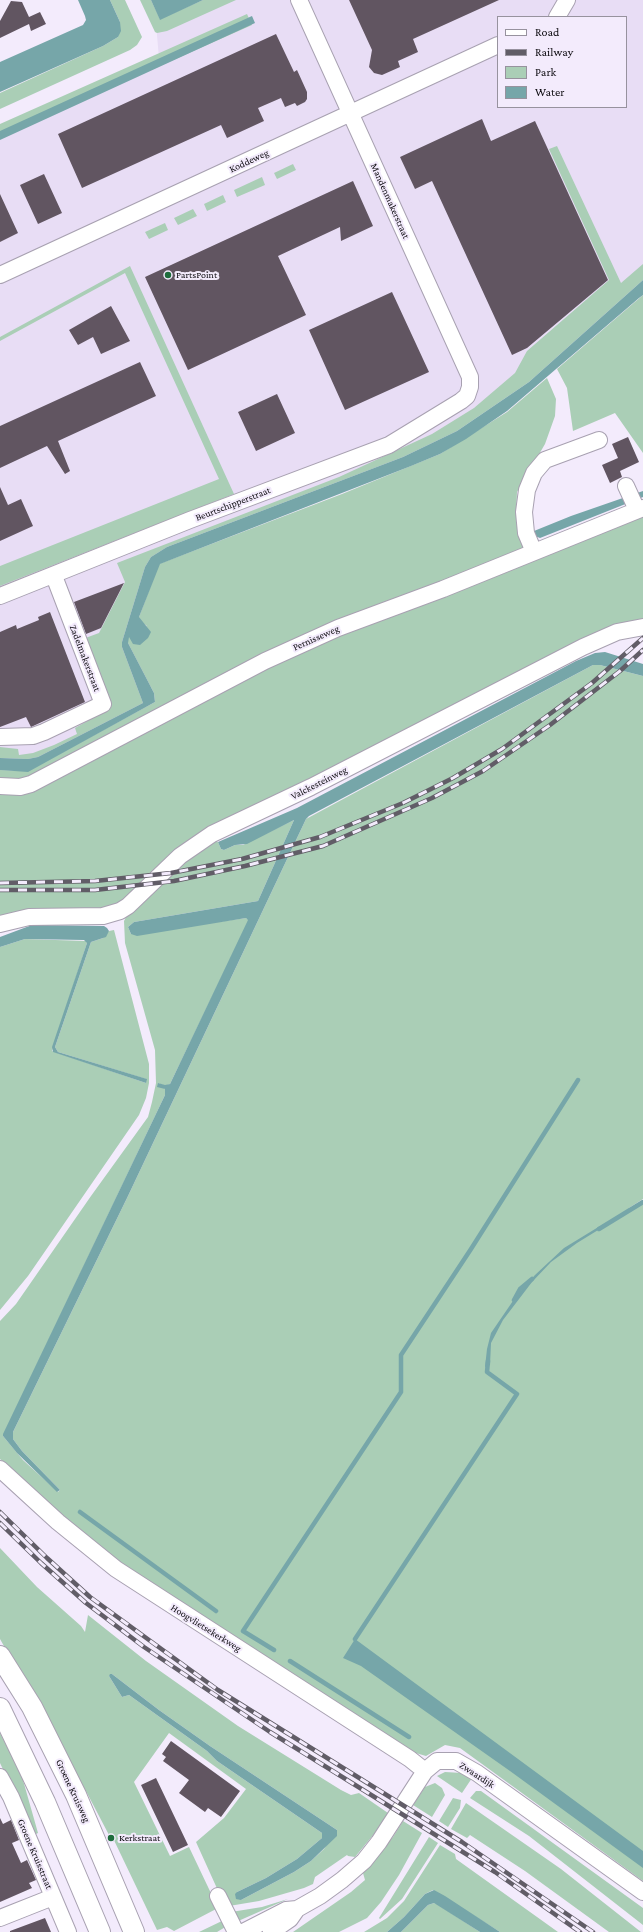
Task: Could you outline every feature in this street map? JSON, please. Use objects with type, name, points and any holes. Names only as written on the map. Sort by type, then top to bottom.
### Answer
[{"type":"main road","name":"Groene Kruisweg","points":[[0,1656],[32,1707],[76,1795],[134,1932]]},
{"type":"main road","points":[[0,1708],[45,1802],[100,1932]]},
{"type":"street","name":"Mandenmakerstraat","points":[[299,0],[470,377],[470,387],[467,396],[461,401]]},
{"type":"street","points":[[558,16],[567,0]]},
{"type":"street","name":"Koddeweg","points":[[0,275],[497,46]]},
{"type":"street","name":"Beurtschipperstraat","points":[[0,596],[54,576],[190,520],[389,445],[461,401]]},
{"type":"street","points":[[534,552],[526,533],[524,512],[527,490],[534,473],[545,460],[599,440]]},
{"type":"street","name":"Pernisseweg","points":[[0,786],[20,786],[31,784],[265,661],[338,628],[534,552],[634,500]]},
{"type":"street","name":"Zadelmakerstraat","points":[[0,737],[33,736],[103,704],[54,576]]},
{"type":"street","name":"Valckesteinweg","points":[[0,924],[29,917],[103,916],[120,911],[128,906],[180,856],[212,834],[312,787],[605,636],[633,628],[643,627]]},
{"type":"street","name":"Hoogvlietsekerkweg","points":[[0,1469],[58,1522],[116,1569],[403,1755],[425,1771]]},
{"type":"street","name":"Zwaardijk","points":[[243,1932],[286,1910],[297,1908],[332,1888],[364,1861],[379,1842],[425,1771],[437,1761],[456,1761],[477,1774],[643,1892]]},
{"type":"street","name":"Groene Kruisstraat","points":[[0,1777],[6,1800],[68,1932]]},
{"type":"street","points":[[218,1896],[236,1932]]},
{"type":"street","points":[[0,1918],[53,1898]]},
{"type":"street","name":"Zwaardijk","points":[[271,1932],[290,1919],[297,1908]]},
{"type":"shaded area","points":[[146,0],[643,0],[643,265],[457,431],[403,457],[167,547],[148,715],[0,781],[0,135],[159,58],[156,24]]},
{"type":"green space","points":[[110,0],[125,0],[142,37],[137,45],[130,50],[0,109],[0,93],[103,46],[118,37],[120,22]]},
{"type":"green space","points":[[140,0],[151,0],[160,19],[203,0],[236,0],[167,31],[157,33],[155,32]]},
{"type":"green space","points":[[247,14],[252,25],[0,137],[0,124]]},
{"type":"green space","points":[[557,146],[621,283],[643,264],[643,280],[529,382],[457,431],[403,457],[167,547],[151,557],[145,567],[122,642],[122,647],[143,703],[38,757],[28,759],[0,758],[0,747],[18,749],[19,755],[33,753],[54,745],[77,734],[75,728],[109,709],[80,640],[99,633],[125,582],[117,563],[339,477],[432,434],[474,408],[515,373],[527,351],[609,280],[549,149]]},
{"type":"green space","points":[[293,164],[296,170],[277,179],[274,173]]},
{"type":"green space","points":[[262,177],[265,185],[237,197],[234,190]]},
{"type":"green space","points":[[223,195],[226,202],[207,211],[204,204]]},
{"type":"green space","points":[[193,209],[197,216],[178,225],[174,218]]},
{"type":"green space","points":[[165,223],[168,230],[149,239],[145,232]]},
{"type":"green space","points":[[130,266],[234,494],[0,586],[0,566],[219,479],[125,273],[0,341],[0,337]]},
{"type":"green space","points":[[643,295],[643,453],[615,413],[573,431],[567,388],[557,369]]},
{"type":"green space","points":[[547,378],[556,399],[555,416],[545,444],[517,492],[516,517],[524,548],[337,626],[25,781],[0,782],[0,770],[28,771],[155,702],[154,693],[128,643],[128,636],[147,626],[140,621],[139,617],[159,564],[342,494],[440,454],[507,412]]},
{"type":"green space","points":[[643,513],[643,623],[163,865],[114,908],[0,919],[0,790],[299,650]]},
{"type":"green space","points":[[593,665],[600,665],[643,676],[643,1199],[629,1208],[631,1211],[643,1203],[643,1881],[460,1748],[445,1745],[426,1756],[409,1751],[113,1558],[53,1508],[0,1459],[0,1321],[16,1304],[148,1117],[152,1102],[156,1083],[155,1050],[125,943],[124,921],[127,915],[185,858],[213,839],[218,842],[221,849],[224,850],[235,845],[243,845],[294,820],[258,901],[134,922],[128,927],[131,934],[246,918],[249,920],[170,1084],[165,1086],[158,1083],[165,1089],[165,1095],[3,1436],[23,1460],[58,1492],[60,1490],[22,1451],[13,1439],[13,1432],[128,1196],[306,819]]},
{"type":"green space","points":[[114,930],[149,1064],[149,1083],[146,1098],[139,1115],[28,1276],[0,1310],[0,947],[25,939],[86,941],[87,943],[52,1051],[146,1083],[146,1079],[58,1052],[55,1047],[91,942],[103,938],[109,931]]},
{"type":"green space","points":[[0,1548],[37,1587],[81,1626],[85,1632],[88,1615],[146,1661],[238,1726],[341,1790],[351,1795],[359,1793],[388,1813],[374,1834],[355,1857],[347,1855],[315,1877],[313,1884],[259,1901],[229,1906],[220,1895],[196,1842],[224,1818],[246,1789],[169,1733],[134,1782],[170,1856],[189,1847],[218,1908],[174,1931],[167,1927],[157,1930],[111,1834],[109,1835],[0,1639]],"holes":[[[112,1674],[210,1746],[337,1830],[324,1849],[311,1861],[294,1872],[241,1900],[237,1892],[266,1878],[297,1859],[322,1838],[322,1833],[217,1761],[207,1751],[129,1695],[122,1697],[109,1676]]]},
{"type":"green space","points":[[0,1733],[21,1773],[38,1833],[34,1835],[0,1763]]},
{"type":"green space","points":[[445,1772],[462,1773],[472,1778],[462,1793],[437,1776]]},
{"type":"green space","points":[[435,1783],[442,1788],[445,1795],[432,1817],[413,1805],[425,1787]]},
{"type":"green space","points":[[476,1791],[481,1791],[643,1908],[643,1925],[529,1836],[470,1798]]},
{"type":"green space","points":[[453,1798],[461,1800],[460,1808],[448,1827],[439,1821]]},
{"type":"green space","points":[[466,1803],[561,1869],[641,1932],[609,1932],[525,1871],[470,1835],[467,1838],[451,1829]]},
{"type":"green space","points":[[403,1821],[422,1833],[399,1875],[381,1902],[367,1918],[339,1932],[293,1932],[351,1892],[365,1880],[363,1873],[393,1837]]},
{"type":"green space","points":[[429,1837],[438,1843],[402,1899],[380,1919],[379,1918]]},
{"type":"green space","points":[[440,1845],[455,1854],[456,1859],[558,1932],[500,1932],[433,1890],[425,1894],[404,1917],[387,1932],[364,1932],[387,1918],[404,1901]]},
{"type":"green space","points":[[288,1899],[236,1922],[231,1912],[262,1907]]},
{"type":"green space","points":[[434,1903],[480,1932],[401,1932],[428,1905]]},
{"type":"green space","points":[[224,1920],[227,1926],[217,1932],[199,1932]]},
{"type":"water","points":[[78,0],[110,0],[120,22],[121,31],[118,37],[103,46],[0,92],[0,62],[83,25],[86,20]]},
{"type":"water","points":[[151,0],[203,0],[160,20]]},
{"type":"water","points":[[252,16],[255,23],[0,140],[0,131]]},
{"type":"water","points":[[643,280],[643,295],[507,411],[466,439],[440,454],[411,466],[160,564],[139,617],[151,632],[148,638],[140,645],[133,644],[129,637],[128,643],[154,693],[155,702],[28,772],[0,770],[0,758],[28,759],[38,757],[143,703],[122,647],[122,642],[145,567],[151,557],[167,547],[403,457],[457,431],[529,382]]},
{"type":"water","points":[[643,491],[643,497],[540,538],[535,536],[534,531],[571,516]]},
{"type":"water","points":[[605,652],[643,664],[643,676],[600,665],[593,665],[309,816],[306,819],[128,1196],[13,1432],[13,1439],[22,1451],[60,1490],[57,1492],[17,1453],[3,1434],[165,1095],[165,1089],[157,1087],[158,1083],[165,1085],[170,1084],[248,920],[246,918],[137,936],[131,934],[128,927],[134,922],[258,901],[294,820],[247,844],[235,845],[224,850],[221,849],[218,842],[297,808],[576,661],[595,653]]},
{"type":"water","points":[[32,925],[104,926],[107,928],[109,931],[106,937],[91,942],[55,1047],[58,1052],[147,1079],[146,1083],[53,1052],[52,1047],[87,943],[84,940],[25,939],[0,947],[0,937]]},
{"type":"water","points":[[600,1226],[603,1227],[577,1243],[551,1262],[532,1282],[503,1320],[491,1343],[490,1365],[485,1367],[491,1333],[517,1295],[535,1275],[564,1248]]},
{"type":"water","points":[[355,1639],[643,1851],[643,1868],[510,1771],[361,1666],[343,1658]]},
{"type":"water","points":[[110,1674],[210,1746],[337,1830],[337,1836],[311,1861],[294,1872],[241,1900],[236,1899],[235,1894],[237,1892],[266,1878],[297,1859],[322,1838],[322,1833],[217,1761],[207,1751],[129,1695],[122,1697],[109,1676]]},
{"type":"water","points":[[434,1890],[500,1932],[480,1932],[434,1903],[428,1905],[401,1932],[387,1932],[404,1917],[425,1894]]},
{"type":"building","points":[[349,0],[499,0],[413,39],[418,52],[398,61],[400,67],[382,75],[374,73],[369,67],[372,50]]},
{"type":"building","points":[[11,1],[22,2],[29,17],[40,12],[46,24],[31,31],[29,24],[0,38],[0,21]]},
{"type":"building","points":[[276,34],[294,72],[297,70],[307,92],[307,99],[305,102],[297,106],[295,103],[285,107],[281,98],[258,108],[264,121],[227,138],[221,125],[82,188],[58,134]]},
{"type":"building","points":[[482,119],[491,141],[535,121],[608,280],[527,348],[512,355],[432,181],[415,189],[400,157]]},
{"type":"building","points":[[44,174],[62,213],[38,224],[20,185]]},
{"type":"building","points":[[353,181],[373,226],[341,241],[340,227],[278,256],[306,315],[188,370],[145,277]]},
{"type":"building","points":[[0,194],[18,233],[0,242]]},
{"type":"building","points":[[392,292],[429,372],[345,410],[309,330]]},
{"type":"building","points":[[111,306],[130,341],[101,354],[93,337],[78,345],[69,330]]},
{"type":"building","points":[[140,362],[156,396],[58,441],[70,471],[65,474],[47,446],[0,468],[0,426]]},
{"type":"building","points":[[277,394],[295,433],[256,451],[238,412]]},
{"type":"building","points":[[628,437],[639,462],[620,471],[622,477],[610,483],[602,465],[618,458],[612,444]]},
{"type":"building","points":[[0,487],[8,505],[21,499],[33,526],[0,541]]},
{"type":"building","points":[[124,583],[101,628],[86,634],[74,602]]},
{"type":"building","points":[[50,612],[85,702],[31,727],[26,717],[0,727],[0,632],[16,625],[17,629],[39,620],[38,617]]},
{"type":"building","points":[[171,1741],[240,1791],[221,1817],[208,1808],[205,1812],[179,1793],[189,1780],[163,1761],[166,1757],[162,1754]]},
{"type":"building","points":[[156,1778],[188,1845],[173,1852],[141,1785]]},
{"type":"building","points":[[0,1818],[3,1824],[11,1820],[19,1840],[12,1843],[21,1863],[27,1860],[36,1880],[29,1883],[32,1888],[0,1902]]},
{"type":"building","points":[[45,1918],[51,1932],[10,1932],[10,1931]]},
{"type":"waterway","points":[[274,1650],[243,1631],[401,1392],[401,1355],[471,1249],[578,1080]]},
{"type":"waterway","points":[[599,1229],[643,1202]]},
{"type":"waterway","points":[[514,1300],[520,1289],[532,1279]]},
{"type":"waterway","points":[[355,1639],[517,1394],[487,1372],[488,1361]]},
{"type":"waterway","points":[[80,1512],[216,1611]]},
{"type":"waterway","points":[[290,1661],[409,1737]]},
{"type":"railway","points":[[0,883],[95,881],[171,873],[242,859],[320,837],[403,803],[453,778],[502,749],[592,683],[643,638]]},
{"type":"railway","points":[[0,890],[95,890],[174,881],[245,866],[323,846],[432,798],[483,771],[550,725],[620,671],[643,650]]},
{"type":"railway","points":[[0,1512],[90,1597],[218,1690],[462,1842],[593,1932]]},
{"type":"railway","points":[[0,1523],[41,1563],[86,1603],[144,1647],[270,1732],[495,1872],[580,1932]]},
{"type":"place","name":"PartsPoint","points":[[168,275]]},
{"type":"place","name":"Kerkstraat","points":[[111,1838]]}]
